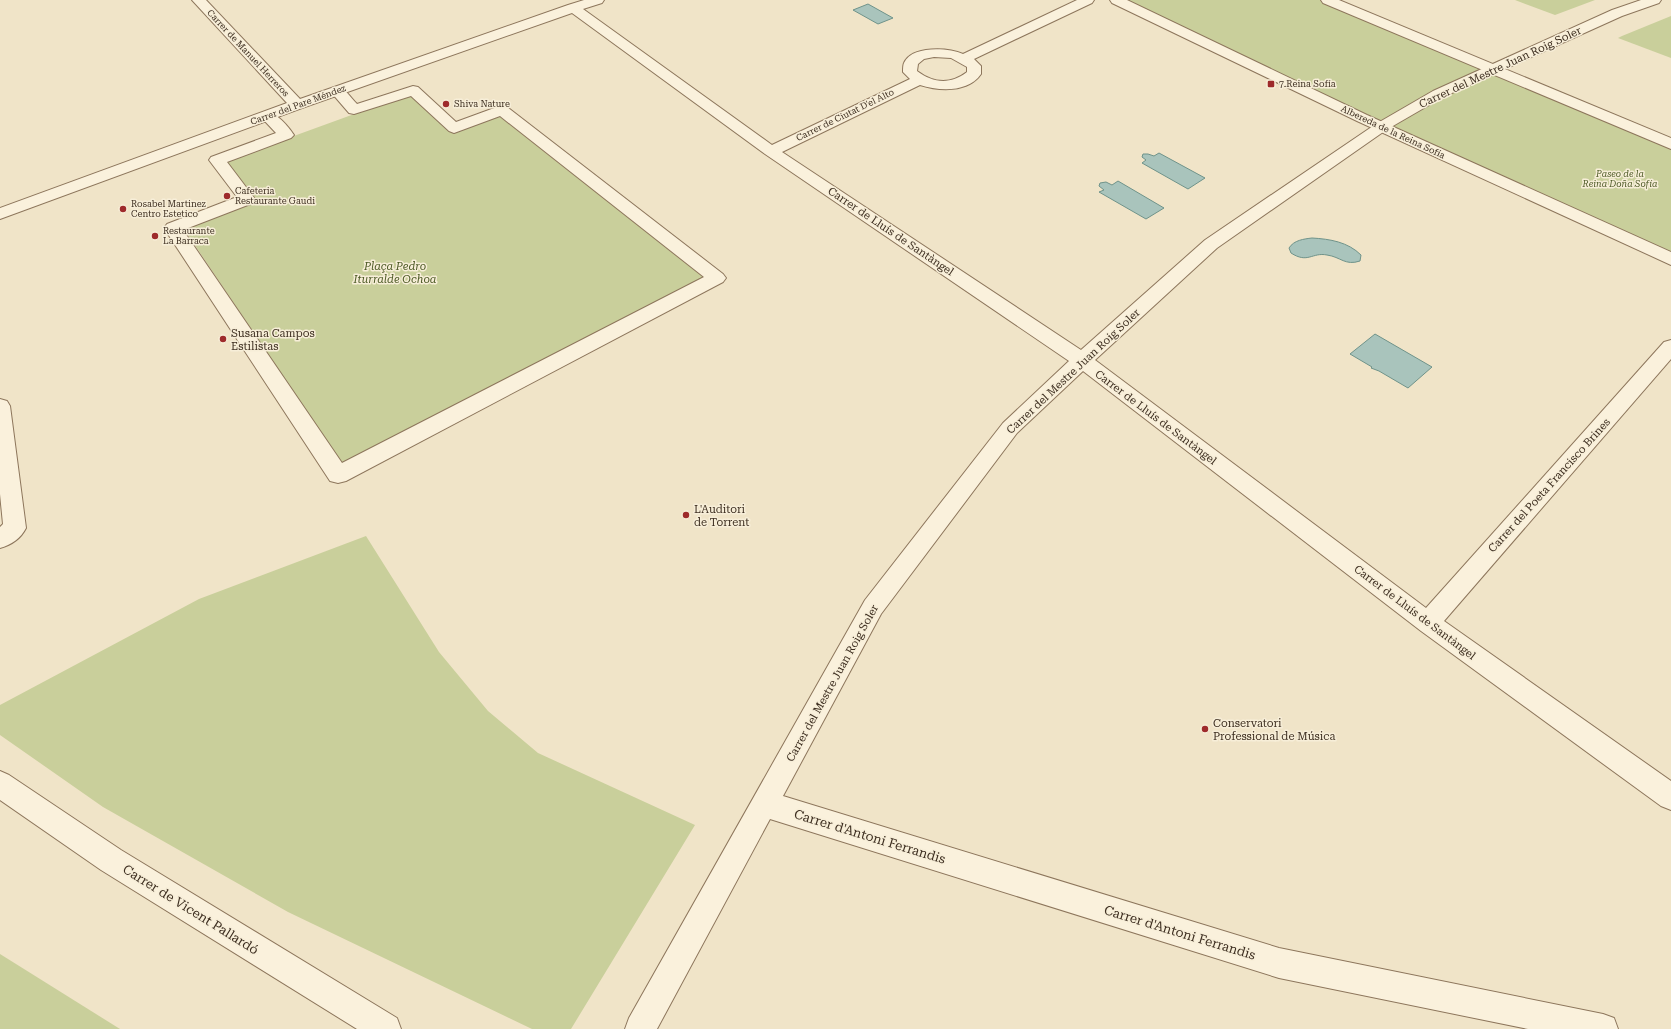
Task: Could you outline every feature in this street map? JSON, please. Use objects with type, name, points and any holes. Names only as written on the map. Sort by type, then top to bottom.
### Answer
[{"type":"street","name":"Carrer de Manuel Herreros","points":[[198,0],[297,105]]},
{"type":"street","name":"Carrer del Pare Méndez","points":[[0,214],[297,105],[597,0]]},
{"type":"street","points":[[965,58],[1087,0]]},
{"type":"street","name":"Albereda de la Reina Sofía","points":[[1117,0],[1381,127],[1671,259]]},
{"type":"street","points":[[1328,0],[1671,144]]},
{"type":"street","name":"Carrer del Mestre Juan Roig Soler","points":[[640,1029],[873,607],[1010,428],[1082,360],[1211,244],[1381,127],[1438,94],[1616,13],[1654,0]]},
{"type":"street","name":"Carrer de Lluís de Santàngel","points":[[573,8],[772,151],[1082,360],[1429,624],[1671,797]]},
{"type":"street","points":[[934,52],[951,53],[965,58],[974,66],[974,74],[965,82],[950,85],[933,85],[919,80],[910,72],[911,63],[920,56],[934,52]]},
{"type":"street","name":"Carrer de Ciutat D'el Alto","points":[[772,151],[919,80]]},
{"type":"street","points":[[268,116],[286,135],[217,160],[247,199],[173,228],[338,475],[717,278],[502,110],[454,128],[413,90],[354,110],[337,91]]},
{"type":"street","name":"Carrer del Poeta Francisco Brines","points":[[1429,624],[1437,611],[1671,347]]},
{"type":"street","points":[[0,406],[15,528],[0,539]]},
{"type":"street","name":"Carrer de Vicent Pallardó","points":[[0,784],[111,860],[386,1029]]},
{"type":"street","name":"Carrer d'Antoni Ferrandis","points":[[764,804],[1279,963],[1603,1029]]},
{"type":"green space","name":"Paseo de la Reina Doña Sofía","points":[[1112,0],[1323,0],[1671,148],[1671,254]]},
{"type":"green space","points":[[1515,0],[1595,0],[1555,15]]},
{"type":"green space","points":[[1671,16],[1671,58],[1618,38],[1622,36]]},
{"type":"green space","name":"Plaça Pedro Iturralde Ochoa","points":[[412,93],[452,131],[498,115],[707,280],[345,469],[184,229],[254,201],[225,161]]},
{"type":"green space","points":[[366,536],[439,652],[488,711],[538,753],[695,825],[571,1029],[532,1029],[288,912],[103,807],[0,735],[0,705],[199,599]]},
{"type":"green space","points":[[0,954],[120,1029],[0,1029]]},
{"type":"water","points":[[868,4],[893,18],[878,24],[853,10]]},
{"type":"water","points":[[1159,153],[1205,178],[1188,189],[1142,163],[1146,160],[1142,157],[1143,154],[1154,156]]},
{"type":"water","points":[[1118,181],[1164,208],[1146,219],[1099,192],[1104,190],[1099,186],[1100,183],[1106,182],[1112,185]]},
{"type":"water","points":[[1312,238],[1332,240],[1345,244],[1361,255],[1360,261],[1347,262],[1332,256],[1322,255],[1302,258],[1291,253],[1289,248],[1291,245],[1299,240]]},
{"type":"water","points":[[1375,334],[1432,367],[1408,388],[1371,368],[1372,367],[1350,354]]},
{"type":"place","name":"7.Reina Sofía","points":[[1271,84]]},
{"type":"place","name":"Shiva Nature","points":[[446,104]]},
{"type":"place","name":"Cafeteria Restaurante Gaudi","points":[[227,196]]},
{"type":"place","name":"Rosabel Martinez Centro Estetico","points":[[123,209]]},
{"type":"place","name":"Restaurante La Barraca","points":[[155,236]]},
{"type":"place","name":"Susana Campos Estilistas","points":[[223,339]]},
{"type":"place","name":"L'Auditori de Torrent","points":[[686,515]]},
{"type":"place","name":"Conservatori Professional de Música","points":[[1205,729]]}]
